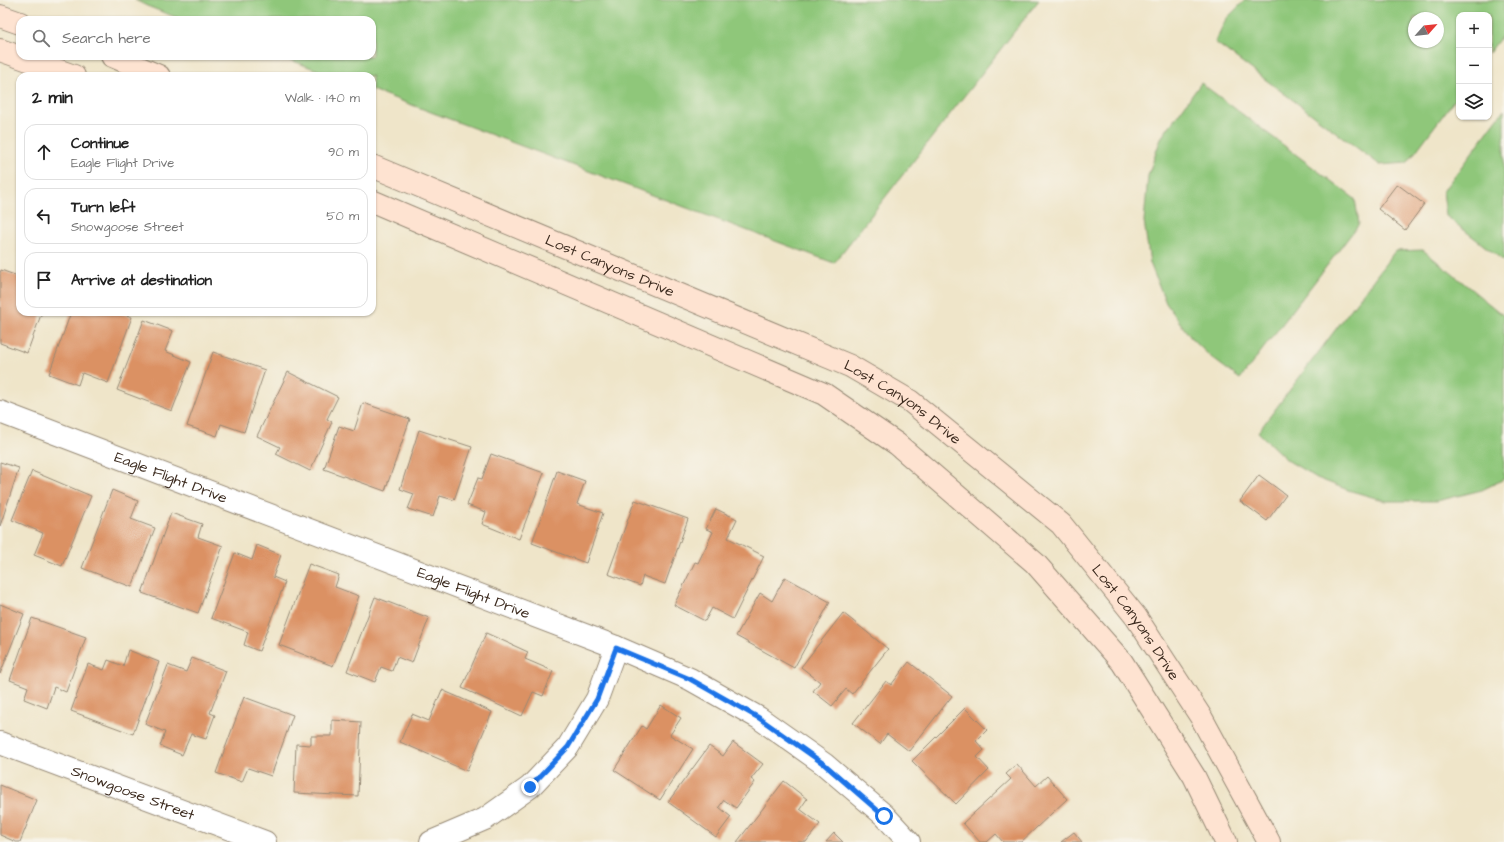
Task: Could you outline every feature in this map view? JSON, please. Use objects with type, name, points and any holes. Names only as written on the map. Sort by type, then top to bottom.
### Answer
[{"type":"street","points":[[0,16],[16,22]]},
{"type":"street","points":[[0,50],[16,56]]},
{"type":"street","points":[[28,60],[63,72]]},
{"type":"street","points":[[121,60],[150,72]]},
{"type":"street","name":"Lost Canyons Drive","points":[[376,168],[850,366],[910,401],[1061,524],[1136,617],[1201,717],[1270,842]]},
{"type":"street","points":[[376,204],[824,394],[897,444],[1034,563],[1122,662],[1194,776],[1226,842]]},
{"type":"street","name":"Eagle Flight Drive","points":[[0,412],[616,648],[690,679],[759,718],[824,764],[884,816],[909,842]]},
{"type":"street","points":[[431,842],[485,819],[530,787],[568,747],[597,699],[616,648]]},
{"type":"street","name":"Snowgoose Street","points":[[0,743],[266,842]]},
{"type":"green space","points":[[135,0],[1039,0],[834,263],[376,91],[376,72],[322,72],[291,60],[376,60],[376,16],[173,16]]},
{"type":"green space","points":[[1245,0],[1504,0],[1504,33],[1492,49],[1492,12],[1456,12],[1456,98],[1407,163],[1380,165],[1215,42],[1226,19]]},
{"type":"green space","points":[[1201,83],[1355,199],[1359,224],[1240,379],[1212,358],[1191,338],[1166,303],[1150,263],[1144,221],[1148,176],[1161,138]]},
{"type":"green space","points":[[1504,110],[1504,261],[1446,216],[1443,191]]},
{"type":"green space","points":[[1423,250],[1504,316],[1504,479],[1482,490],[1437,501],[1386,501],[1348,490],[1317,478],[1287,460],[1258,432],[1395,251]]},
{"type":"building","points":[[1397,184],[1424,204],[1405,230],[1378,209]]},
{"type":"building","points":[[1,270],[16,276],[16,316],[41,316],[27,353],[0,343]]},
{"type":"building","points":[[70,316],[132,317],[108,383],[82,373],[78,385],[49,374]]},
{"type":"building","points":[[144,320],[173,331],[165,351],[191,362],[172,411],[117,390]]},
{"type":"building","points":[[213,352],[265,370],[244,432],[221,424],[217,436],[187,426]]},
{"type":"building","points":[[288,372],[338,397],[327,419],[332,422],[310,471],[276,454],[280,447],[257,436]]},
{"type":"building","points":[[363,403],[410,419],[385,491],[324,469],[339,426],[354,431]]},
{"type":"building","points":[[419,430],[472,447],[454,500],[440,496],[433,517],[408,509],[414,494],[400,489]]},
{"type":"building","points":[[491,454],[544,473],[519,539],[482,524],[486,512],[467,505],[478,478],[482,479]]},
{"type":"building","points":[[0,462],[19,468],[0,526]]},
{"type":"building","points":[[32,471],[91,496],[62,566],[34,555],[43,533],[12,520]]},
{"type":"building","points":[[557,471],[585,481],[577,504],[603,513],[586,563],[532,543]]},
{"type":"building","points":[[1259,475],[1286,495],[1267,521],[1240,501]]},
{"type":"building","points":[[112,490],[138,501],[131,519],[155,528],[132,587],[82,568]]},
{"type":"building","points":[[635,500],[688,519],[665,584],[643,576],[640,586],[608,574]]},
{"type":"building","points":[[716,509],[737,519],[728,538],[764,556],[733,619],[712,608],[705,621],[674,605],[695,562],[698,563],[713,532],[706,529]]},
{"type":"building","points":[[171,513],[202,524],[198,537],[223,546],[198,613],[142,593]]},
{"type":"building","points":[[257,545],[281,555],[273,577],[285,582],[259,651],[244,645],[248,632],[211,618],[235,553],[252,560]]},
{"type":"building","points":[[309,564],[339,575],[335,587],[359,596],[333,666],[279,645]]},
{"type":"building","points":[[785,577],[830,602],[794,668],[736,636],[760,593],[772,601]]},
{"type":"building","points":[[375,597],[429,618],[412,663],[397,657],[392,671],[381,667],[375,682],[347,671]]},
{"type":"building","points":[[0,604],[24,614],[0,674]]},
{"type":"building","points":[[843,613],[888,649],[852,694],[846,689],[832,706],[813,691],[820,682],[801,667]]},
{"type":"building","points":[[32,618],[86,637],[66,692],[54,687],[47,708],[24,699],[28,687],[10,680]]},
{"type":"building","points":[[486,633],[528,652],[525,659],[553,671],[543,696],[533,692],[522,716],[462,688]]},
{"type":"building","points":[[128,650],[159,662],[133,734],[71,711],[88,664],[104,670],[108,660],[123,666]]},
{"type":"building","points":[[192,658],[226,671],[210,713],[215,715],[206,739],[191,734],[182,755],[160,746],[165,732],[145,724],[168,665],[186,672]]},
{"type":"building","points":[[909,662],[952,696],[909,751],[887,734],[880,744],[853,723],[886,681],[891,685]]},
{"type":"building","points":[[442,690],[492,712],[467,771],[400,742],[412,714],[429,721]]},
{"type":"building","points":[[244,697],[293,715],[271,776],[248,768],[242,782],[216,773]]},
{"type":"building","points":[[661,705],[681,718],[670,735],[693,749],[660,800],[614,770],[642,726],[646,729]]},
{"type":"building","points":[[965,708],[987,730],[976,741],[984,750],[977,757],[989,770],[956,804],[912,761]]},
{"type":"building","points":[[332,720],[361,722],[358,796],[294,793],[296,744],[311,745],[311,736],[332,736]]},
{"type":"building","points":[[733,742],[763,764],[751,779],[755,782],[736,808],[724,800],[719,807],[731,817],[716,837],[668,802],[709,746],[723,756]]},
{"type":"building","points":[[1017,764],[1036,786],[1047,776],[1067,799],[1021,842],[1003,842],[996,834],[987,842],[980,842],[963,823],[1011,779],[1006,774]]},
{"type":"building","points":[[784,781],[807,799],[800,809],[820,824],[806,842],[737,842]]},
{"type":"building","points":[[0,785],[37,800],[20,842],[16,842],[0,835]]},
{"type":"building","points":[[1074,832],[1082,842],[1061,842]]},
{"type":"building","points":[[834,833],[843,842],[826,842]]},
{"type":"route","points":[[530,787],[568,747],[597,699],[616,648],[690,679],[759,718],[824,764],[884,816]]}]
